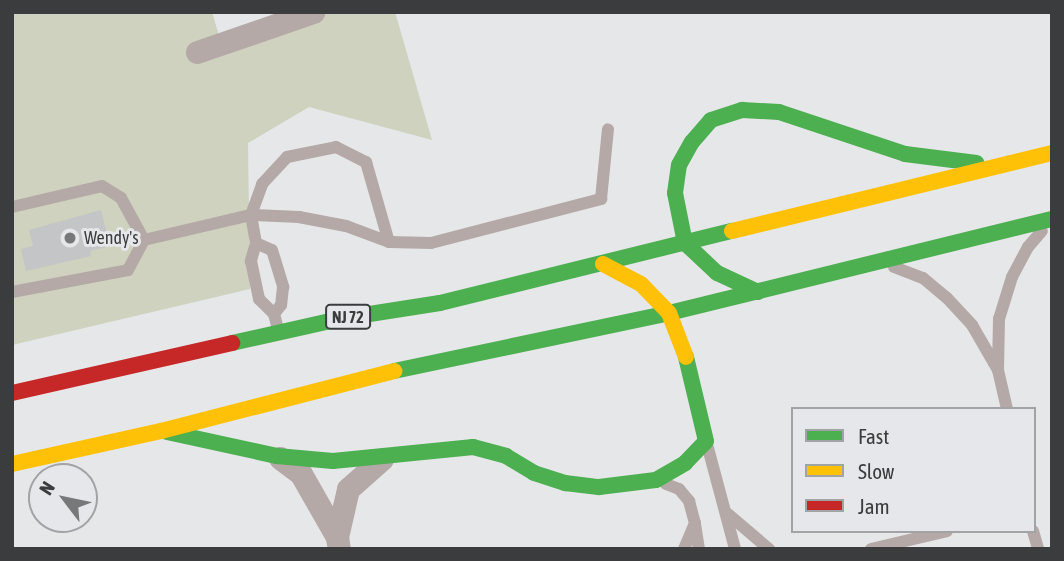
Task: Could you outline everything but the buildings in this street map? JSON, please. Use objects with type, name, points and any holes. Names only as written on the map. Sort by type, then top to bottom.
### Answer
[{"type":"highway","points":[[758,292],[717,273],[685,243],[675,193],[679,165],[692,142],[710,120],[742,110],[779,111],[905,154],[995,166]]},
{"type":"highway","name":"NJ 72","points":[[12,393],[279,333],[440,303],[1052,153]]},
{"type":"highway","points":[[12,464],[161,431],[360,378],[668,313],[875,260],[1052,219]]},
{"type":"highway","points":[[161,431],[277,456],[333,461],[473,447],[506,456],[534,472],[565,483],[599,487],[656,480],[685,463],[706,441],[692,374],[668,313],[641,284],[603,264]]},
{"type":"street","points":[[197,52],[313,12]]},
{"type":"street","points":[[338,543],[348,489],[388,455]]},
{"type":"street","points":[[277,456],[301,474],[338,543]]},
{"type":"lane","points":[[12,292],[128,270],[144,240],[251,215],[299,217],[346,226],[389,242],[431,243],[601,199],[608,129]]},
{"type":"lane","points":[[279,333],[274,314],[259,299],[251,261],[256,243],[251,215],[262,184],[287,158],[336,147],[366,162],[389,242]]},
{"type":"lane","points":[[12,207],[102,186],[121,198],[144,240]]},
{"type":"lane","points":[[1007,407],[998,370],[999,318],[1012,277],[1028,247],[1052,219]]},
{"type":"lane","points":[[256,243],[272,250],[283,286],[281,305],[274,314]]},
{"type":"lane","points":[[875,260],[923,278],[947,298],[972,324],[998,370]]},
{"type":"lane","points":[[706,441],[735,549]]},
{"type":"lane","points":[[656,480],[679,489],[689,501],[699,549]]},
{"type":"lane","points":[[727,514],[769,549]]},
{"type":"lane","points":[[684,549],[695,523]]},
{"type":"lane","points":[[871,549],[939,533]]},
{"type":"green space","points":[[12,12],[212,12],[220,39],[331,12],[395,12],[432,140],[309,107],[248,143],[250,289],[12,345]]},
{"type":"traffic: fast","points":[[758,292],[717,273],[685,243],[675,193],[679,165],[692,142],[711,120],[742,110],[779,112],[905,154],[976,163]]},
{"type":"traffic: fast","points":[[394,371],[669,313],[1052,219]]},
{"type":"traffic: fast","points":[[232,343],[344,318],[440,303],[732,231]]},
{"type":"traffic: fast","points":[[167,432],[277,456],[333,461],[473,447],[506,456],[534,473],[565,483],[599,487],[656,480],[685,463],[706,441],[686,357]]},
{"type":"traffic: slow","points":[[732,231],[1052,153]]},
{"type":"traffic: slow","points":[[603,264],[641,284],[669,313],[686,357]]},
{"type":"traffic: slow","points":[[12,464],[161,431],[394,371]]},
{"type":"traffic: jam","points":[[12,393],[232,343]]},
{"type":"place","name":"Wendy's","points":[[70,238]]}]
